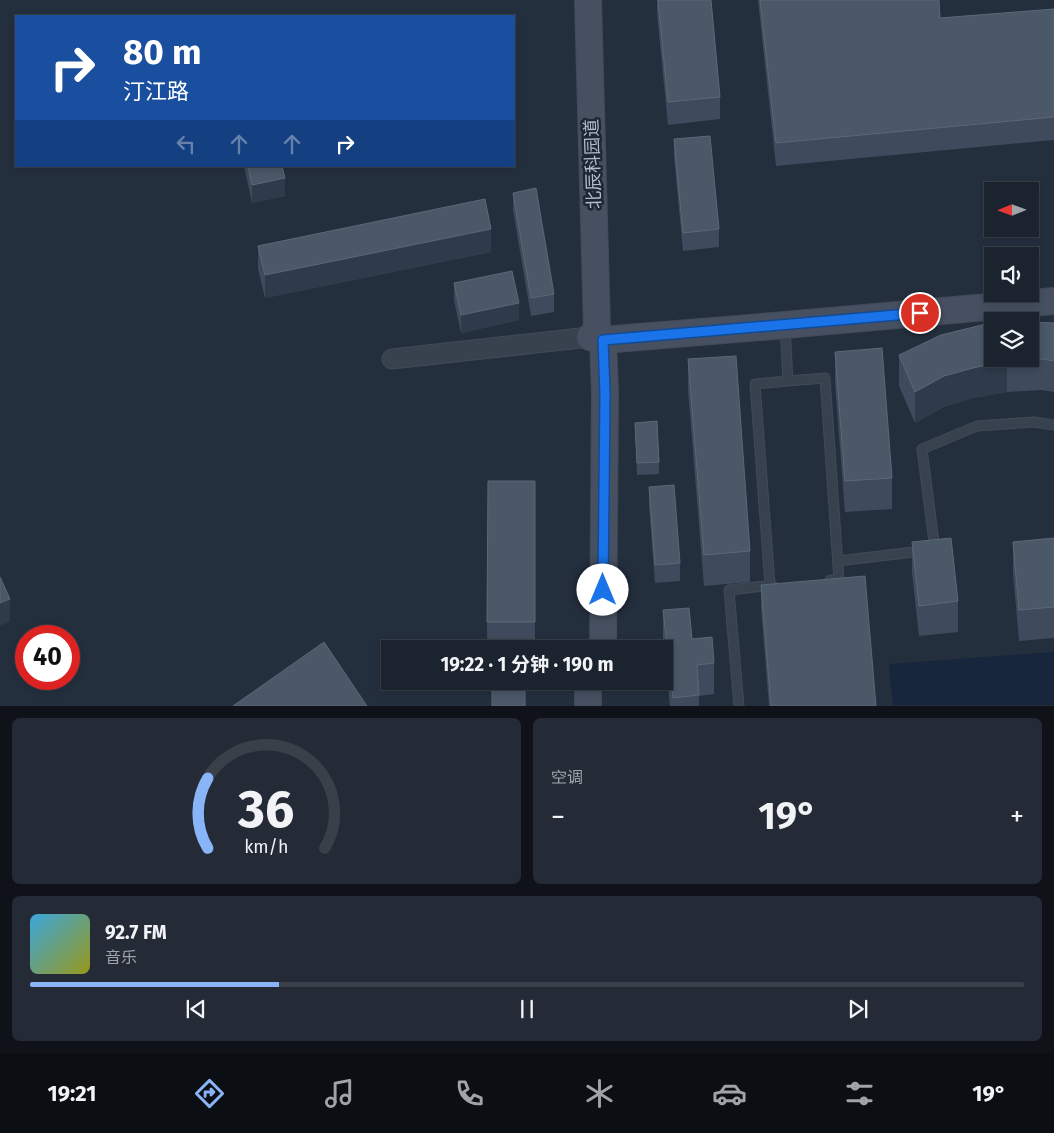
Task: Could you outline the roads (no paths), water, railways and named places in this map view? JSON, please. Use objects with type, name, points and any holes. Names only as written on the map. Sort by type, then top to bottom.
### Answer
[{"type":"street","name":"北辰科园道","points":[[588,0],[597,335]]},
{"type":"street","points":[[1039,291],[1054,290]]},
{"type":"street","points":[[784,320],[984,297]]},
{"type":"street","points":[[392,359],[597,335],[1054,300]]},
{"type":"street","points":[[589,640],[591,392],[597,335]]},
{"type":"street","points":[[597,335],[605,402],[603,640]]},
{"type":"street","points":[[588,690],[588,706]]},
{"type":"street","points":[[602,706],[603,690]]},
{"type":"lane","points":[[784,320],[788,381]]},
{"type":"lane","points":[[770,586],[755,384],[825,378],[839,580],[819,581]]},
{"type":"lane","points":[[838,560],[935,550],[922,449],[977,426],[1034,422],[1054,425]]},
{"type":"lane","points":[[739,706],[729,590],[780,585]]},
{"type":"water","points":[[1054,652],[1054,705],[893,705],[889,664]]}]
